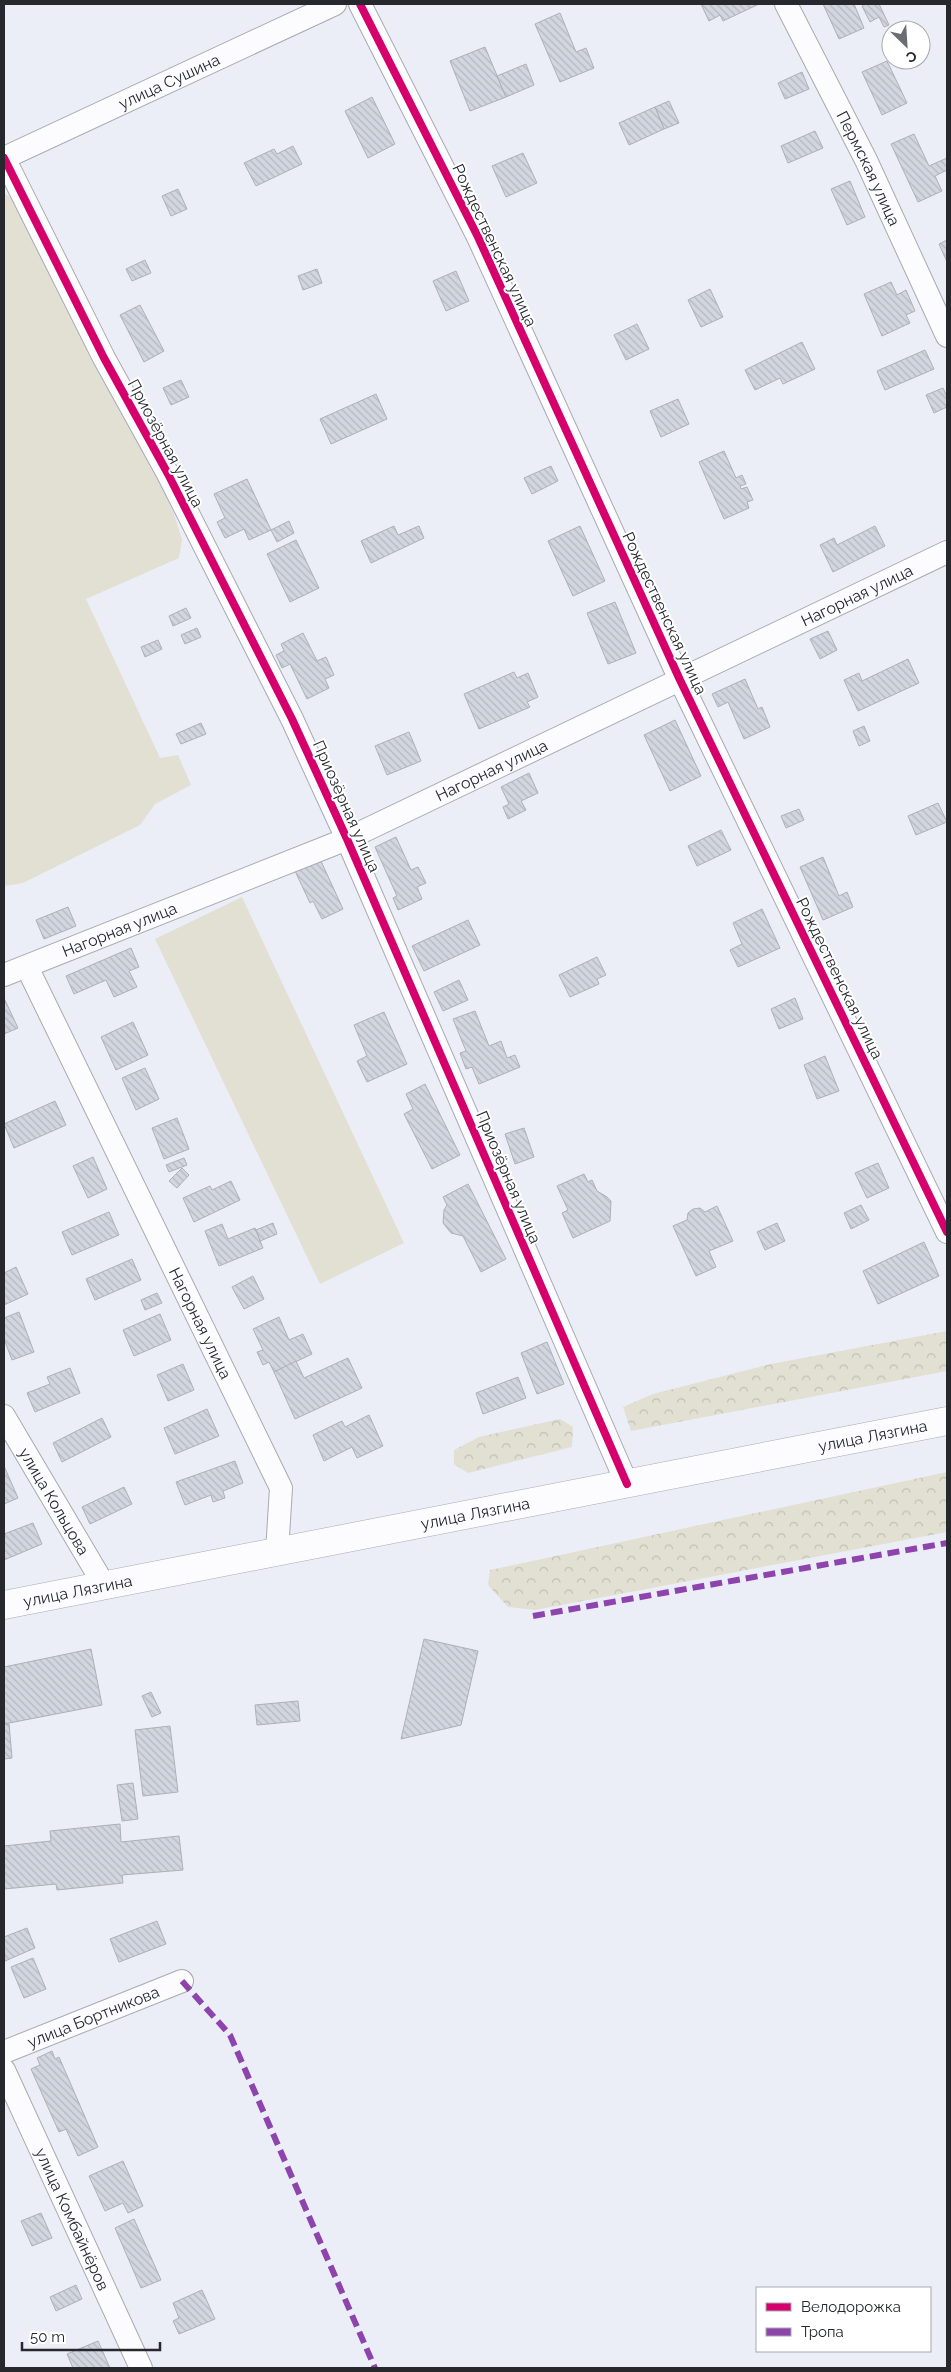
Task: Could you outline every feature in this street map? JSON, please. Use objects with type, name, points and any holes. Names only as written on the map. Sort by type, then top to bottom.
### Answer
[{"type":"main road","name":"улица Лязгина","points":[[4,1605],[947,1421]]},
{"type":"street","name":"улица Сушина","points":[[4,158],[335,4]]},
{"type":"street","name":"Рождественская улица","points":[[360,4],[478,237],[680,680],[947,1232]]},
{"type":"street","name":"Пермская улица","points":[[786,4],[866,160],[947,336]]},
{"type":"street","name":"Приозёрная улица","points":[[4,158],[104,358],[168,474],[292,719],[348,839],[628,1484]]},
{"type":"street","name":"Нагорная улица","points":[[4,975],[348,839],[947,552]]},
{"type":"street","name":"Нагорная улица","points":[[27,967],[281,1488],[277,1552]]},
{"type":"street","name":"улица Кольцова","points":[[4,1416],[104,1585]]},
{"type":"street","name":"улица Бортникова","points":[[4,2052],[182,1981]]},
{"type":"street","name":"улица Комбайнёров","points":[[4,2070],[141,2368]]},
{"type":"green space","points":[[4,193],[18,203],[132,418],[174,514],[182,540],[179,558],[86,599],[160,758],[178,755],[191,785],[155,804],[140,825],[23,883],[4,886]]},
{"type":"green space","points":[[242,897],[404,1243],[320,1284],[155,939]]},
{"type":"green space","points":[[947,1331],[947,1371],[631,1431],[623,1407],[653,1394],[771,1364]]},
{"type":"green space","points":[[560,1419],[573,1427],[572,1447],[468,1473],[454,1464],[454,1450],[479,1437]]},
{"type":"green space","points":[[947,1472],[947,1532],[535,1610],[508,1607],[488,1585],[490,1570]]},
{"type":"building","points":[[701,4],[759,4],[723,21],[720,15],[709,21]]},
{"type":"building","points":[[823,4],[854,4],[864,28],[839,39]]},
{"type":"building","points":[[866,4],[879,4],[887,20],[881,21],[879,17],[870,22],[862,6]]},
{"type":"building","points":[[560,13],[576,52],[586,48],[594,68],[560,82],[535,24]]},
{"type":"building","points":[[485,47],[506,97],[470,111],[450,61]]},
{"type":"building","points":[[526,64],[534,85],[506,97],[497,76]]},
{"type":"building","points":[[881,64],[881,70],[891,70],[907,103],[882,115],[862,72]]},
{"type":"building","points":[[802,72],[809,89],[785,99],[778,83]]},
{"type":"building","points":[[372,97],[395,144],[368,158],[345,111]]},
{"type":"building","points":[[669,101],[679,123],[664,129],[655,107]]},
{"type":"building","points":[[655,107],[664,129],[629,145],[619,123]]},
{"type":"building","points":[[815,131],[823,148],[788,163],[781,146]]},
{"type":"building","points":[[914,134],[929,166],[947,158],[947,170],[935,176],[942,191],[918,202],[891,144]]},
{"type":"building","points":[[293,146],[302,164],[256,186],[244,163],[274,149],[277,154]]},
{"type":"building","points":[[523,153],[537,183],[506,197],[492,166]]},
{"type":"building","points":[[850,181],[865,217],[847,225],[831,189]]},
{"type":"building","points":[[178,189],[187,209],[171,216],[162,196]]},
{"type":"building","points":[[947,240],[947,262],[939,244]]},
{"type":"building","points":[[145,260],[151,273],[132,281],[126,269]]},
{"type":"building","points":[[317,269],[322,283],[303,290],[298,276]]},
{"type":"building","points":[[456,271],[469,301],[446,311],[433,281]]},
{"type":"building","points":[[891,282],[897,295],[906,290],[915,311],[906,315],[910,323],[882,336],[864,294]]},
{"type":"building","points":[[710,289],[723,317],[701,327],[688,300]]},
{"type":"building","points":[[140,305],[164,351],[144,362],[120,315]]},
{"type":"building","points":[[637,324],[649,349],[626,360],[614,335]]},
{"type":"building","points":[[802,342],[815,369],[783,384],[780,378],[755,390],[745,370]]},
{"type":"building","points":[[925,350],[934,369],[885,390],[877,371]]},
{"type":"building","points":[[181,380],[189,397],[171,405],[163,388]]},
{"type":"building","points":[[943,388],[947,397],[947,407],[934,413],[926,395]]},
{"type":"building","points":[[376,394],[387,419],[331,444],[320,419]]},
{"type":"building","points":[[678,399],[689,424],[661,437],[650,411]]},
{"type":"building","points":[[724,451],[736,478],[742,475],[746,484],[740,486],[741,489],[747,487],[753,500],[747,502],[749,508],[724,519],[699,462]]},
{"type":"building","points":[[551,466],[558,481],[532,494],[524,478]]},
{"type":"building","points":[[247,479],[271,530],[249,540],[244,529],[225,538],[217,522],[225,518],[214,494]]},
{"type":"building","points":[[289,521],[294,533],[277,542],[271,530]]},
{"type":"building","points":[[394,526],[398,535],[419,526],[424,538],[371,563],[361,541]]},
{"type":"building","points":[[580,526],[605,581],[573,596],[548,541]]},
{"type":"building","points":[[875,526],[885,546],[833,572],[820,545],[834,538],[837,545]]},
{"type":"building","points":[[296,540],[319,588],[290,602],[267,554]]},
{"type":"building","points":[[615,602],[636,653],[608,664],[587,613]]},
{"type":"building","points":[[186,608],[191,618],[173,626],[169,616]]},
{"type":"building","points":[[197,628],[201,637],[185,644],[181,635]]},
{"type":"building","points":[[828,631],[837,650],[820,659],[810,639]]},
{"type":"building","points":[[303,633],[317,661],[326,657],[334,675],[325,679],[329,688],[307,699],[290,664],[282,668],[276,655],[284,651],[281,644]]},
{"type":"building","points":[[158,640],[162,649],[145,657],[141,647]]},
{"type":"building","points":[[908,659],[919,683],[858,711],[844,680],[859,673],[862,681]]},
{"type":"building","points":[[514,672],[517,678],[528,673],[538,697],[527,702],[530,707],[479,729],[464,694]]},
{"type":"building","points":[[745,679],[758,709],[762,707],[770,727],[744,739],[728,702],[718,707],[712,694]]},
{"type":"building","points":[[675,720],[701,776],[670,791],[644,735]]},
{"type":"building","points":[[201,723],[206,734],[181,744],[176,734]]},
{"type":"building","points":[[864,726],[870,741],[859,746],[853,731]]},
{"type":"building","points":[[409,732],[421,761],[387,775],[375,746]]},
{"type":"building","points":[[529,773],[538,793],[521,801],[526,810],[508,819],[503,807],[509,804],[501,787]]},
{"type":"building","points":[[938,803],[947,822],[916,835],[908,816]]},
{"type":"building","points":[[799,809],[804,820],[786,828],[781,816]]},
{"type":"building","points":[[721,830],[731,850],[697,866],[688,846]]},
{"type":"building","points":[[396,837],[411,870],[418,867],[426,883],[417,887],[422,899],[398,910],[393,898],[397,896],[375,847]]},
{"type":"building","points":[[823,857],[839,896],[847,892],[853,907],[823,920],[800,867]]},
{"type":"building","points":[[320,859],[343,909],[322,919],[313,901],[310,903],[295,871]]},
{"type":"building","points":[[68,907],[76,926],[44,939],[36,920]]},
{"type":"building","points":[[762,909],[780,948],[738,967],[730,950],[742,944],[733,923]]},
{"type":"building","points":[[468,920],[480,945],[424,971],[412,946]]},
{"type":"building","points":[[131,948],[139,967],[129,971],[137,987],[114,997],[106,980],[74,994],[66,976]]},
{"type":"building","points":[[597,957],[606,975],[597,979],[599,984],[570,997],[559,975]]},
{"type":"building","points":[[459,980],[468,1000],[443,1011],[434,992]]},
{"type":"building","points":[[4,998],[18,1028],[4,1034]]},
{"type":"building","points":[[795,998],[803,1019],[779,1029],[771,1009]]},
{"type":"building","points":[[475,1011],[489,1046],[501,1041],[507,1058],[515,1055],[520,1067],[479,1084],[472,1067],[466,1069],[460,1053],[466,1051],[453,1019]]},
{"type":"building","points":[[384,1012],[407,1064],[367,1082],[357,1061],[367,1056],[354,1025]]},
{"type":"building","points":[[133,1022],[148,1055],[116,1070],[101,1037]]},
{"type":"building","points":[[825,1056],[839,1091],[817,1099],[804,1065]]},
{"type":"building","points":[[145,1068],[159,1099],[136,1110],[122,1078]]},
{"type":"building","points":[[425,1084],[460,1155],[432,1169],[404,1114],[413,1109],[406,1094]]},
{"type":"building","points":[[55,1101],[66,1125],[14,1148],[4,1124]]},
{"type":"building","points":[[177,1118],[189,1149],[164,1159],[152,1128]]},
{"type":"building","points":[[524,1128],[534,1157],[515,1164],[505,1134]]},
{"type":"building","points":[[93,1157],[107,1189],[88,1198],[73,1166]]},
{"type":"building","points":[[184,1158],[187,1165],[169,1172],[166,1165]]},
{"type":"building","points":[[878,1163],[889,1188],[867,1198],[855,1173]]},
{"type":"building","points":[[182,1168],[189,1175],[177,1188],[169,1181]]},
{"type":"building","points":[[584,1174],[588,1182],[592,1180],[597,1191],[611,1201],[610,1221],[573,1238],[562,1213],[568,1210],[557,1186]]},
{"type":"building","points":[[231,1181],[240,1200],[194,1222],[183,1198],[210,1186],[212,1190]]},
{"type":"building","points":[[468,1184],[506,1259],[481,1272],[463,1236],[451,1233],[443,1223],[444,1210],[447,1205],[443,1197]]},
{"type":"building","points":[[861,1205],[869,1220],[851,1229],[844,1213]]},
{"type":"building","points":[[717,1206],[733,1241],[709,1251],[716,1267],[696,1276],[673,1226],[687,1220],[688,1213],[693,1209],[700,1208],[705,1212]]},
{"type":"building","points":[[109,1212],[119,1235],[72,1255],[62,1232]]},
{"type":"building","points":[[273,1223],[277,1234],[260,1241],[256,1230]]},
{"type":"building","points":[[777,1223],[785,1241],[765,1250],[757,1232]]},
{"type":"building","points":[[222,1224],[228,1239],[255,1228],[263,1248],[219,1266],[205,1231]]},
{"type":"building","points":[[924,1242],[939,1276],[878,1304],[863,1271]]},
{"type":"building","points":[[132,1259],[141,1280],[95,1300],[86,1279]]},
{"type":"building","points":[[16,1267],[28,1294],[4,1305],[4,1273]]},
{"type":"building","points":[[253,1276],[264,1299],[244,1309],[232,1287]]},
{"type":"building","points":[[157,1293],[162,1303],[145,1310],[141,1300]]},
{"type":"building","points":[[19,1312],[34,1352],[12,1360],[4,1339],[4,1318]]},
{"type":"building","points":[[160,1314],[171,1340],[134,1356],[123,1330]]},
{"type":"building","points":[[279,1317],[289,1340],[303,1334],[312,1354],[274,1372],[269,1362],[263,1365],[257,1352],[263,1350],[253,1329]]},
{"type":"building","points":[[547,1342],[564,1384],[537,1394],[521,1353]]},
{"type":"building","points":[[348,1358],[362,1388],[295,1419],[274,1372],[296,1361],[304,1378]]},
{"type":"building","points":[[183,1364],[194,1390],[168,1401],[157,1375]]},
{"type":"building","points":[[70,1368],[80,1393],[35,1412],[27,1393],[50,1384],[47,1377]]},
{"type":"building","points":[[518,1377],[526,1398],[483,1414],[476,1393]]},
{"type":"building","points":[[207,1409],[219,1436],[175,1454],[164,1428]]},
{"type":"building","points":[[369,1415],[383,1446],[357,1458],[352,1447],[324,1461],[313,1435],[342,1421],[345,1427]]},
{"type":"building","points":[[102,1418],[111,1437],[62,1462],[53,1443]]},
{"type":"building","points":[[235,1461],[243,1483],[223,1491],[225,1498],[213,1502],[211,1495],[185,1505],[176,1482]]},
{"type":"building","points":[[4,1466],[18,1498],[4,1504]]},
{"type":"building","points":[[124,1487],[132,1504],[90,1524],[82,1507]]},
{"type":"building","points":[[33,1523],[42,1544],[4,1560],[4,1534]]},
{"type":"building","points":[[424,1639],[478,1651],[461,1725],[401,1739]]},
{"type":"building","points":[[91,1649],[102,1705],[4,1724],[4,1667]]},
{"type":"building","points":[[151,1692],[161,1713],[152,1717],[142,1696]]},
{"type":"building","points":[[298,1701],[300,1721],[257,1725],[255,1705]]},
{"type":"building","points":[[4,1724],[9,1724],[12,1758],[4,1759]]},
{"type":"building","points":[[170,1726],[178,1792],[143,1796],[135,1730]]},
{"type":"building","points":[[133,1783],[138,1819],[122,1821],[117,1785]]},
{"type":"building","points":[[120,1824],[121,1842],[179,1836],[183,1870],[122,1875],[123,1883],[57,1890],[56,1884],[4,1889],[4,1846],[51,1841],[50,1831]]},
{"type":"building","points":[[157,1921],[166,1944],[119,1962],[110,1939]]},
{"type":"building","points":[[27,1928],[35,1948],[5,1961],[4,1937]]},
{"type":"building","points":[[33,1958],[46,1989],[24,1998],[11,1967]]},
{"type":"building","points":[[52,2051],[55,2059],[59,2057],[98,2147],[78,2156],[66,2129],[59,2132],[31,2069],[40,2065],[37,2058]]},
{"type":"building","points":[[123,2161],[143,2206],[128,2213],[123,2203],[105,2211],[89,2176]]},
{"type":"building","points":[[41,2213],[52,2238],[32,2246],[21,2221]]},
{"type":"building","points":[[134,2219],[161,2280],[141,2288],[115,2228]]},
{"type":"building","points":[[76,2285],[82,2299],[56,2311],[50,2297]]},
{"type":"building","points":[[202,2290],[215,2319],[179,2334],[173,2321],[179,2318],[173,2303]]},
{"type":"building","points":[[98,2341],[110,2368],[73,2368],[67,2354]]},
{"type":"marked path","points":[[533,1616],[947,1543]]},
{"type":"marked path","points":[[182,1981],[230,2035],[375,2368]]},
{"type":"cycle path","points":[[360,4],[478,237],[680,680],[947,1232]]},
{"type":"cycle path","points":[[4,158],[104,358],[168,474],[292,719],[347,839],[627,1484]]}]
